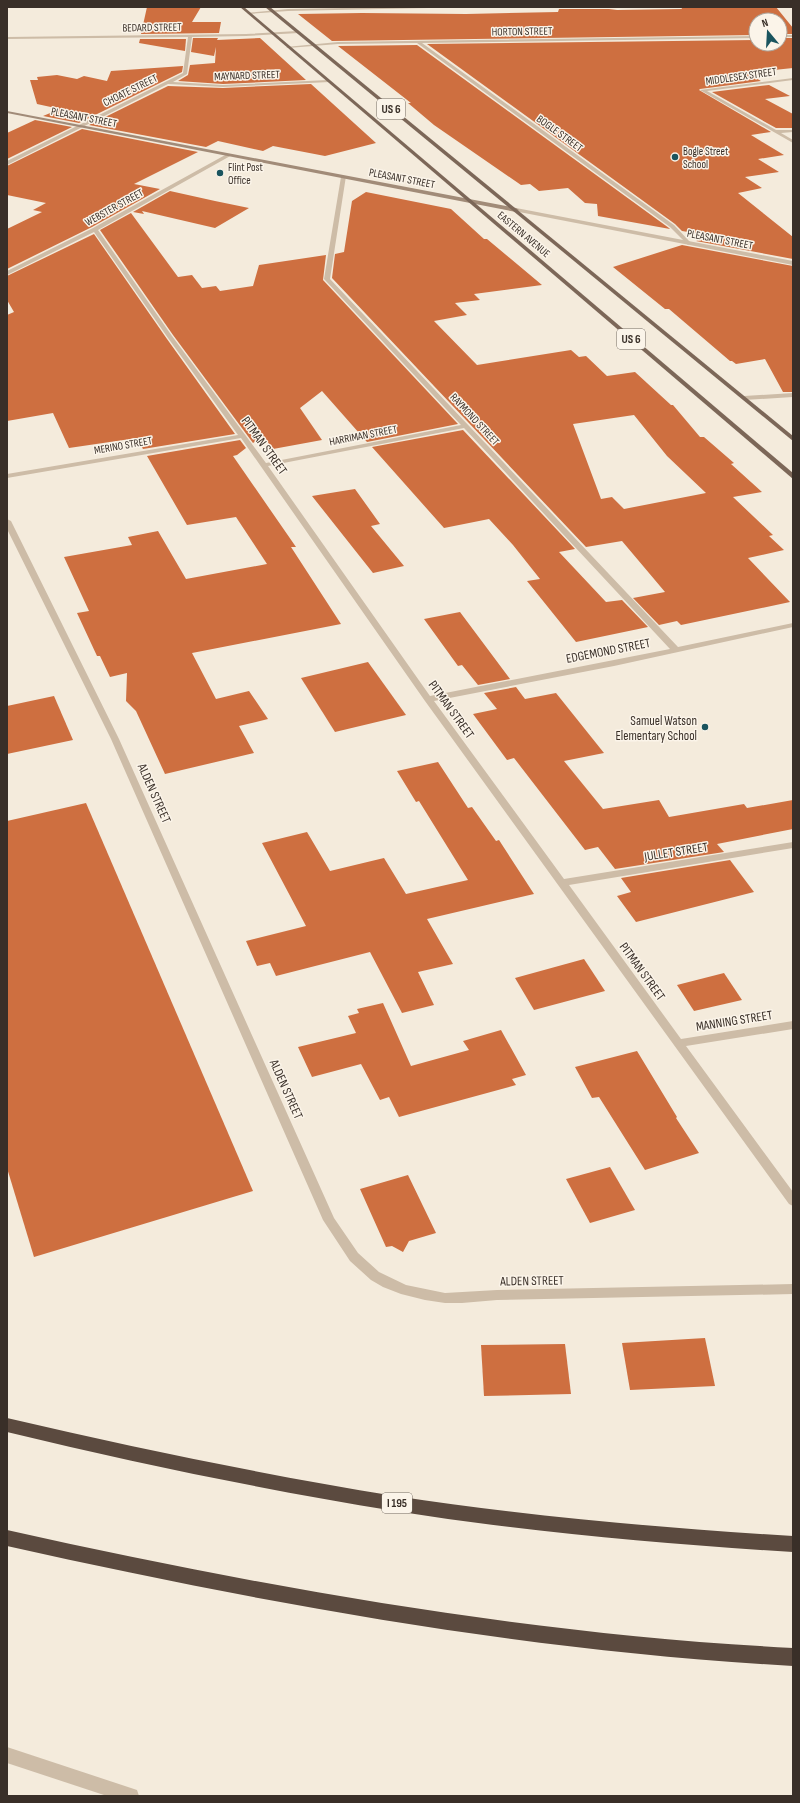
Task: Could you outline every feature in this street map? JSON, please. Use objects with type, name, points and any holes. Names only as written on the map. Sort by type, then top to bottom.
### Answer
[{"type":"highway","name":"I 195","points":[[7,1425],[151,1458],[288,1485],[368,1498],[531,1521],[696,1538],[793,1544]]},
{"type":"highway","points":[[7,1538],[154,1571],[325,1603],[412,1617],[606,1643],[682,1650],[793,1657]]},
{"type":"main road","name":"EASTERN AVENUE","points":[[242,7],[793,477]]},
{"type":"main road","name":"EASTERN AVENUE","points":[[267,7],[793,439]]},
{"type":"main road","name":"PLEASANT STREET","points":[[7,112],[516,210]]},
{"type":"street","points":[[249,13],[272,11],[473,7]]},
{"type":"street","name":"BEDARD STREET","points":[[7,38],[190,36],[297,32]]},
{"type":"street","name":"CHOATE STREET","points":[[7,163],[185,74],[190,36]]},
{"type":"street","name":"HORTON STREET","points":[[288,47],[312,44],[748,37]]},
{"type":"street","name":"BOGLE STREET","points":[[418,42],[672,226],[688,243]]},
{"type":"street","name":"MIDDLESEX STREET","points":[[775,132],[702,90],[793,79]]},
{"type":"street","name":"MAYNARD STREET","points":[[166,83],[223,86],[328,81]]},
{"type":"street","points":[[775,132],[793,131]]},
{"type":"street","points":[[775,132],[793,142]]},
{"type":"street","name":"WEBSTER STREET","points":[[7,273],[95,229],[229,155]]},
{"type":"street","name":"RAYMOND STREET","points":[[344,178],[327,279],[676,650]]},
{"type":"street","name":"PLEASANT STREET","points":[[516,210],[793,263]]},
{"type":"street","name":"PITMAN STREET","points":[[95,229],[170,337],[264,465],[428,698],[793,1201]]},
{"type":"street","points":[[744,398],[793,395]]},
{"type":"street","name":"HARRIMAN STREET","points":[[264,465],[466,426]]},
{"type":"street","name":"MERINO STREET","points":[[7,476],[242,436]]},
{"type":"street","name":"ALDEN STREET","points":[[7,521],[115,739],[329,1220],[354,1257],[375,1276],[387,1283],[405,1290],[445,1298],[496,1295],[793,1288]]},
{"type":"street","name":"EDGEMOND STREET","points":[[428,698],[676,650],[793,625]]},
{"type":"street","name":"JULLET STREET","points":[[562,883],[793,845]]},
{"type":"street","name":"MANNING STREET","points":[[679,1043],[793,1025]]},
{"type":"street","points":[[7,1755],[131,1796]]},
{"type":"building","points":[[147,7],[201,7],[192,22],[221,22],[219,33],[141,34]]},
{"type":"building","points":[[681,7],[776,7],[780,12],[748,12],[748,35],[332,41],[298,14],[466,14],[558,12],[559,9],[682,9]]},
{"type":"building","points":[[788,22],[793,28],[793,34],[788,34]]},
{"type":"building","points":[[193,38],[218,38],[217,40],[260,38],[306,80],[223,84],[178,81],[188,75],[190,65],[215,63],[216,47],[214,56],[191,52]]},
{"type":"building","points":[[788,38],[793,38],[793,68],[755,72],[759,75],[752,76],[761,81],[699,90],[771,132],[751,135],[784,155],[758,159],[779,172],[745,177],[762,188],[738,193],[793,237],[793,259],[696,241],[712,236],[682,231],[675,224],[427,44],[748,40],[748,52],[788,52]]},
{"type":"building","points":[[140,39],[186,39],[185,51],[139,43]]},
{"type":"building","points":[[417,45],[670,229],[598,216],[597,204],[585,203],[568,188],[539,191],[530,184],[521,185],[434,125],[408,103],[411,103],[338,46]]},
{"type":"building","points":[[183,66],[182,72],[79,123],[43,116],[60,109],[37,104],[30,80],[38,80],[37,77],[57,75],[77,79],[84,76],[107,81],[111,71]]},
{"type":"building","points":[[311,84],[376,143],[325,156],[273,146],[263,151],[218,141],[206,147],[89,125],[168,86],[223,88]]},
{"type":"building","points":[[769,85],[790,96],[765,99],[793,114],[793,128],[776,128],[712,92]]},
{"type":"building","points":[[35,120],[72,127],[7,159],[7,133]]},
{"type":"building","points":[[82,129],[198,152],[134,184],[160,189],[92,227],[7,269],[7,229],[42,212],[33,210],[46,203],[7,195],[7,166]]},
{"type":"building","points":[[170,191],[249,208],[215,228],[142,211],[144,214],[133,212]]},
{"type":"building","points":[[366,192],[451,209],[484,239],[487,239],[542,285],[474,294],[480,300],[455,303],[467,315],[434,321],[477,365],[571,350],[579,357],[586,356],[607,376],[635,372],[671,405],[673,405],[700,437],[704,437],[734,463],[731,464],[762,492],[733,497],[773,535],[769,536],[784,550],[748,558],[790,602],[681,625],[677,621],[659,625],[633,598],[665,592],[622,541],[586,547],[332,278],[335,254],[344,252],[352,201]],"holes":[[[634,415],[667,456],[706,493],[624,509],[612,497],[601,499],[573,424]]]},
{"type":"building","points":[[131,213],[178,277],[192,275],[202,288],[216,286],[220,291],[253,286],[259,265],[326,255],[323,280],[458,424],[367,442],[322,391],[300,408],[322,440],[273,449],[263,436],[253,443],[173,335],[100,230]]},
{"type":"building","points":[[94,234],[235,434],[143,449],[137,438],[69,448],[53,413],[7,421],[7,315],[14,312],[7,300],[7,276]]},
{"type":"building","points":[[682,245],[793,266],[793,392],[783,392],[765,359],[736,364],[730,361],[669,309],[665,309],[613,267]]},
{"type":"building","points":[[463,430],[575,549],[559,552],[606,602],[622,600],[648,627],[576,642],[527,581],[540,579],[513,545],[489,519],[444,528],[372,447]]},
{"type":"building","points":[[240,440],[246,448],[237,455],[233,456],[296,547],[291,547],[341,624],[192,653],[216,699],[249,691],[268,719],[239,726],[254,753],[165,774],[136,711],[126,701],[127,673],[110,677],[100,656],[97,656],[77,613],[89,611],[64,557],[132,545],[128,537],[158,531],[186,579],[267,564],[236,517],[187,525],[147,456]]},
{"type":"building","points":[[355,489],[380,524],[371,526],[404,566],[373,573],[312,496]]},
{"type":"building","points":[[460,612],[510,679],[478,685],[462,665],[458,666],[424,619]]},
{"type":"building","points":[[368,662],[406,715],[335,732],[301,678]]},
{"type":"building","points":[[516,687],[525,699],[556,693],[604,753],[564,761],[603,809],[659,800],[669,817],[744,804],[747,808],[793,800],[793,829],[717,844],[724,852],[615,869],[598,847],[585,850],[514,758],[507,760],[473,714],[497,709],[484,693]]},
{"type":"building","points":[[54,696],[73,740],[7,754],[7,706]]},
{"type":"building","points":[[438,762],[468,808],[472,807],[496,841],[499,840],[534,894],[427,919],[453,964],[418,972],[434,1005],[402,1013],[370,952],[276,976],[270,963],[257,966],[246,941],[306,926],[262,843],[307,832],[330,871],[384,858],[406,894],[468,880],[419,801],[416,802],[397,771]]},
{"type":"building","points":[[86,803],[253,1191],[34,1257],[7,1168],[7,821]]},
{"type":"building","points":[[730,860],[754,892],[636,922],[617,896],[631,892],[621,878]]},
{"type":"building","points":[[584,959],[605,991],[534,1010],[515,978]]},
{"type":"building","points":[[724,973],[742,1000],[694,1011],[677,985]]},
{"type":"building","points":[[383,1003],[411,1066],[469,1050],[463,1041],[501,1030],[526,1075],[512,1079],[516,1085],[399,1117],[389,1097],[380,1100],[361,1064],[312,1077],[298,1047],[356,1033],[348,1016],[359,1013],[357,1009]]},
{"type":"building","points":[[637,1051],[677,1117],[676,1118],[699,1153],[645,1170],[599,1097],[592,1098],[575,1067]]},
{"type":"building","points":[[610,1167],[635,1210],[590,1223],[566,1179]]},
{"type":"building","points":[[408,1175],[436,1233],[409,1241],[403,1252],[392,1246],[386,1247],[360,1189]]},
{"type":"building","points":[[705,1338],[715,1386],[630,1390],[622,1343]]},
{"type":"building","points":[[565,1344],[571,1394],[484,1396],[481,1345]]},
{"type":"place","name":"Bogle Street School","points":[[675,157]]},
{"type":"place","name":"Flint Post Office","points":[[220,173]]},
{"type":"place","name":"Samuel Watson Elementary School","points":[[705,727]]}]
